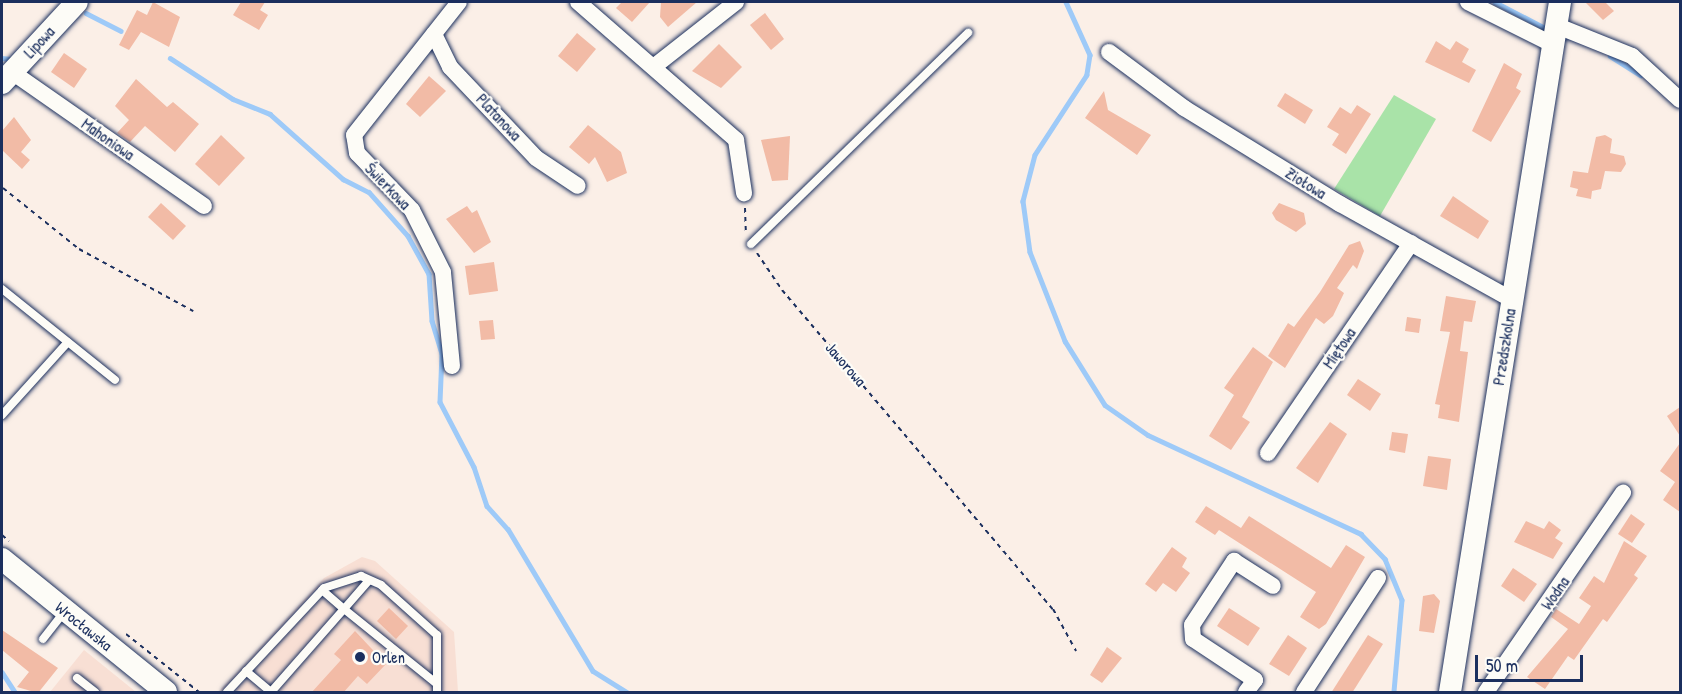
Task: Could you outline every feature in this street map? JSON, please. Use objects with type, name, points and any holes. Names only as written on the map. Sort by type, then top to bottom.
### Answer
[{"type":"street","name":"Lipowa","points":[[7,78],[77,2]]},
{"type":"street","name":"Świerkowa","points":[[452,366],[450,304],[431,243],[412,210],[354,146],[362,119],[459,2]]},
{"type":"street","points":[[578,2],[656,65],[736,140],[744,193]]},
{"type":"street","points":[[656,65],[736,2]]},
{"type":"street","points":[[1468,2],[1553,34],[1632,56],[1680,100]]},
{"type":"street","name":"Przedszkolna","points":[[1450,693],[1553,34],[1560,2]]},
{"type":"street","name":"Platanowa","points":[[434,34],[450,67],[536,158],[578,186]]},
{"type":"street","name":"Ziołowa","points":[[1109,52],[1184,108],[1411,243],[1511,299]]},
{"type":"street","name":"Mahoniowa","points":[[7,78],[204,206]]},
{"type":"street","name":"Miętowa","points":[[1268,453],[1411,243]]},
{"type":"street","name":"Wodna","points":[[1486,693],[1623,492]]},
{"type":"street","name":"Wrocławska","points":[[2,559],[166,693]]},
{"type":"street","points":[[1246,693],[1254,680],[1193,639],[1192,625],[1234,561],[1273,586]]},
{"type":"street","points":[[1304,693],[1378,578]]},
{"type":"lane","points":[[752,244],[968,33]]},
{"type":"lane","points":[[2,289],[115,380]]},
{"type":"lane","points":[[2,415],[68,342]]},
{"type":"lane","points":[[227,693],[322,590],[344,577],[369,580],[437,635],[437,688]]},
{"type":"lane","points":[[246,672],[271,693],[369,580]]},
{"type":"lane","points":[[322,590],[437,688]]},
{"type":"lane","points":[[43,639],[65,610]]},
{"type":"lane","points":[[77,678],[95,693]]},
{"type":"path","points":[[3,188],[80,249],[193,311]]},
{"type":"path","name":"Jaworowa","points":[[744,193],[752,244],[782,290],[1027,576],[1068,629],[1076,651]]},
{"type":"shaded area","points":[[362,557],[375,561],[454,632],[458,692],[218,692],[324,578]]},
{"type":"shaded area","points":[[84,650],[136,692],[50,692]]},
{"type":"green space","points":[[1394,95],[1436,119],[1380,216],[1334,189]]},
{"type":"building","points":[[153,2],[180,17],[169,47],[141,32],[129,50],[119,45],[137,10],[147,15]]},
{"type":"building","points":[[241,2],[265,2],[260,10],[268,15],[259,30],[233,15]]},
{"type":"building","points":[[622,2],[650,2],[632,22],[616,8]]},
{"type":"building","points":[[661,2],[697,2],[668,27],[660,17]]},
{"type":"building","points":[[1585,2],[1605,2],[1614,11],[1603,20]]},
{"type":"building","points":[[765,13],[784,39],[771,50],[750,25]]},
{"type":"building","points":[[577,33],[596,49],[577,72],[558,56]]},
{"type":"building","points":[[1436,41],[1450,50],[1456,41],[1469,49],[1462,62],[1476,70],[1469,83],[1425,62]]},
{"type":"building","points":[[719,44],[742,67],[721,88],[692,71]]},
{"type":"building","points":[[64,53],[87,69],[74,88],[51,72]]},
{"type":"building","points":[[1504,63],[1522,74],[1516,88],[1521,91],[1491,142],[1472,131]]},
{"type":"building","points":[[429,76],[446,91],[420,117],[406,104]]},
{"type":"building","points":[[136,79],[167,107],[173,102],[199,124],[175,152],[145,126],[130,142],[117,133],[129,120],[115,106]]},
{"type":"building","points":[[1104,91],[1108,110],[1151,135],[1137,155],[1085,118]]},
{"type":"building","points":[[1285,93],[1313,110],[1305,124],[1277,106]]},
{"type":"building","points":[[1357,105],[1371,114],[1346,154],[1332,145],[1339,134],[1327,127],[1340,107],[1351,114]]},
{"type":"building","points":[[14,117],[31,140],[21,152],[30,160],[22,169],[2,150],[2,131]]},
{"type":"building","points":[[588,125],[621,152],[627,173],[607,182],[595,157],[589,164],[569,147]]},
{"type":"building","points":[[221,135],[245,158],[219,186],[195,164]]},
{"type":"building","points":[[1605,135],[1612,139],[1610,153],[1624,156],[1626,164],[1621,172],[1605,171],[1601,189],[1592,191],[1591,199],[1576,196],[1578,189],[1570,187],[1573,171],[1588,173],[1596,137]]},
{"type":"building","points":[[790,136],[788,180],[772,181],[761,140]]},
{"type":"building","points":[[1453,196],[1489,221],[1478,239],[1440,216]]},
{"type":"building","points":[[161,203],[186,226],[173,240],[148,217]]},
{"type":"building","points":[[1279,203],[1304,213],[1306,224],[1296,232],[1276,220],[1272,213]]},
{"type":"building","points":[[467,206],[472,213],[477,210],[491,242],[474,253],[446,219]]},
{"type":"building","points":[[1360,241],[1364,251],[1357,269],[1353,265],[1337,288],[1344,293],[1333,316],[1324,324],[1316,318],[1285,368],[1268,356],[1288,323],[1294,327],[1320,292],[1349,245]]},
{"type":"building","points":[[494,262],[498,291],[469,295],[465,266]]},
{"type":"building","points":[[1446,296],[1476,301],[1472,322],[1464,321],[1460,351],[1468,352],[1459,422],[1438,418],[1440,405],[1435,404],[1450,332],[1440,331]]},
{"type":"building","points":[[1407,317],[1421,319],[1419,333],[1405,331]]},
{"type":"building","points":[[493,320],[495,339],[481,340],[479,321]]},
{"type":"building","points":[[1253,347],[1273,362],[1242,417],[1250,422],[1231,450],[1209,436],[1234,395],[1224,388]]},
{"type":"building","points":[[1358,379],[1381,394],[1370,411],[1347,395]]},
{"type":"building","points":[[1680,407],[1680,436],[1667,416]]},
{"type":"building","points":[[1330,422],[1347,434],[1318,483],[1296,468]]},
{"type":"building","points":[[1392,432],[1408,434],[1405,453],[1389,450]]},
{"type":"building","points":[[1680,443],[1680,512],[1663,500],[1675,482],[1660,471]]},
{"type":"building","points":[[1428,456],[1451,459],[1447,490],[1423,486]]},
{"type":"building","points":[[1206,506],[1241,528],[1249,516],[1331,568],[1346,545],[1365,557],[1326,624],[1319,629],[1300,617],[1316,592],[1219,530],[1215,535],[1195,522]]},
{"type":"building","points":[[1631,514],[1645,524],[1632,543],[1618,534]]},
{"type":"building","points":[[1526,521],[1544,529],[1549,521],[1561,530],[1555,538],[1563,543],[1553,559],[1514,542]]},
{"type":"building","points":[[1624,541],[1647,556],[1634,575],[1638,578],[1607,622],[1603,619],[1574,660],[1568,656],[1545,689],[1527,677],[1568,629],[1551,617],[1556,609],[1579,624],[1591,606],[1579,598],[1594,576],[1604,583]]},
{"type":"building","points":[[1172,547],[1187,558],[1182,567],[1190,573],[1176,592],[1163,583],[1156,592],[1145,584]]},
{"type":"building","points":[[1513,568],[1537,584],[1524,602],[1501,586]]},
{"type":"building","points":[[1434,594],[1440,601],[1434,633],[1419,631],[1423,596]]},
{"type":"building","points":[[389,608],[408,626],[396,639],[377,621]]},
{"type":"building","points":[[1229,608],[1260,628],[1248,646],[1217,626]]},
{"type":"building","points":[[2,630],[58,668],[38,693],[17,687],[29,672],[2,650]]},
{"type":"building","name":"Orlen","points":[[355,631],[386,664],[367,684],[358,676],[343,693],[311,693],[341,660],[334,654]]},
{"type":"building","points":[[1288,635],[1307,648],[1289,676],[1269,664]]},
{"type":"building","points":[[1368,635],[1383,644],[1352,693],[1331,693]]},
{"type":"building","points":[[1107,647],[1122,658],[1102,683],[1090,675]]},
{"type":"waterway","points":[[1066,2],[1090,55],[1087,75],[1035,155],[1023,201],[1030,252],[1065,341],[1105,405],[1148,435],[1361,534],[1385,559],[1402,600],[1394,692]]},
{"type":"waterway","points":[[1495,2],[1547,29]]},
{"type":"waterway","points":[[86,13],[121,31]]},
{"type":"waterway","points":[[1610,56],[1641,75]]},
{"type":"waterway","points":[[2,58],[10,59]]},
{"type":"waterway","points":[[170,58],[233,99],[270,114],[343,179],[369,192],[408,236],[429,274],[432,321],[442,354],[440,402],[474,467],[487,506],[508,529],[593,671],[627,692]]},
{"type":"waterway","points":[[2,672],[15,692]]},
{"type":"place","name":"Orlen","points":[[360,657]]}]
